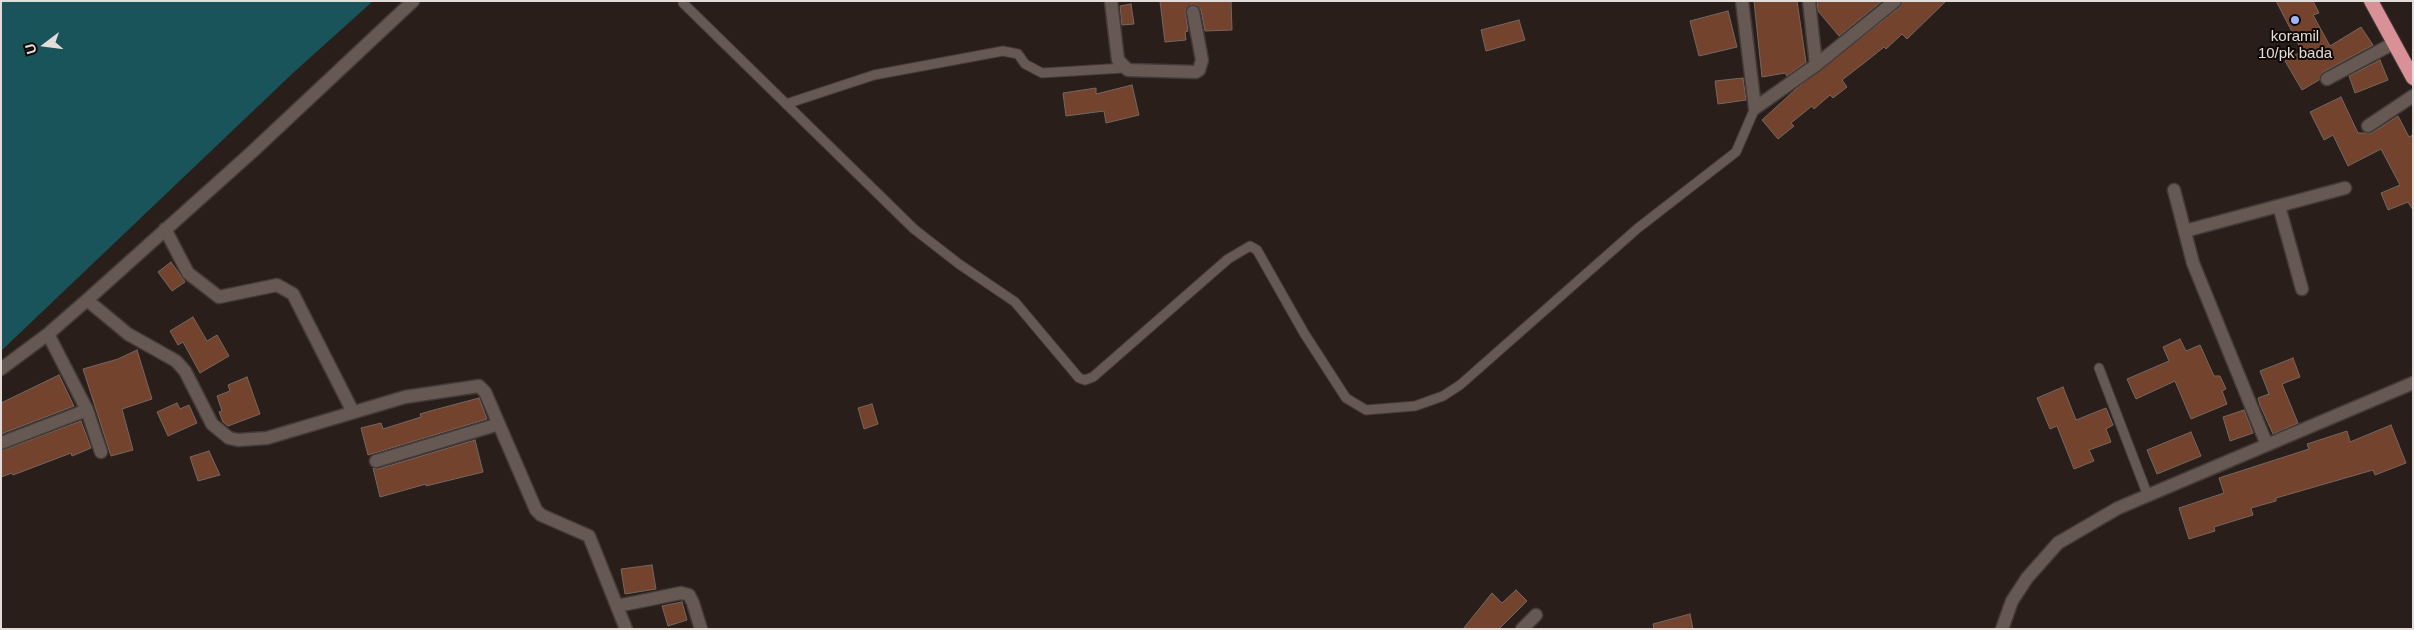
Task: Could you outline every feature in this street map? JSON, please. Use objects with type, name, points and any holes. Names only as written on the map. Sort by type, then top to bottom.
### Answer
[{"type":"highway","points":[[2371,1],[2413,78]]},
{"type":"street","points":[[1,369],[48,334],[87,300],[252,152],[413,1]]},
{"type":"street","points":[[1112,1],[1118,60],[1128,70],[1196,72],[1199,70],[1202,60],[1193,12]]},
{"type":"street","points":[[1742,1],[1755,108],[1816,65],[1895,1]]},
{"type":"street","points":[[1809,1],[1816,65]]},
{"type":"street","points":[[2327,79],[2394,44]]},
{"type":"street","points":[[2368,126],[2413,96]]},
{"type":"street","points":[[2184,231],[2345,188]]},
{"type":"street","points":[[2174,190],[2193,263],[2267,445]]},
{"type":"street","points":[[2279,206],[2302,289]]},
{"type":"street","points":[[165,230],[188,273],[219,297],[277,285],[293,294],[353,412]]},
{"type":"street","points":[[87,300],[128,334],[176,361],[184,371],[212,424],[229,438],[247,441],[267,438],[404,397],[479,386],[485,392],[536,510],[541,515],[585,532],[589,536],[626,629]]},
{"type":"street","points":[[48,334],[87,410],[101,452]]},
{"type":"street","points":[[2002,629],[2012,601],[2027,578],[2058,543],[2118,508],[2413,383]]},
{"type":"street","points":[[1,443],[87,410]]},
{"type":"street","points":[[376,461],[499,424]]},
{"type":"street","points":[[617,606],[681,593],[689,595],[700,629]]},
{"type":"street","points":[[1522,629],[1536,615]]},
{"type":"lane","points":[[683,3],[914,229],[959,264],[1015,302],[1080,378],[1085,380],[1093,377],[1228,259],[1250,246],[1257,250],[1304,332],[1346,398],[1366,410],[1415,406],[1442,396],[1460,385],[1638,228],[1736,152],[1755,108]]},
{"type":"lane","points":[[786,104],[874,75],[1002,51],[1018,54],[1025,64],[1042,73],[1124,68]]},
{"type":"lane","points":[[2099,368],[2148,496]]},
{"type":"water","points":[[1,1],[373,1],[293,73],[1,351]]},
{"type":"building","points":[[1160,1],[1231,1],[1232,30],[1205,31],[1201,10],[1192,4],[1185,10],[1188,31],[1185,32],[1186,40],[1165,42]]},
{"type":"building","points":[[1754,1],[1797,1],[1806,62],[1787,76],[1785,73],[1762,77]]},
{"type":"building","points":[[1817,1],[1882,1],[1839,36],[1818,11]]},
{"type":"building","points":[[1903,1],[1946,1],[1907,39],[1902,34],[1886,49],[1884,47],[1842,80],[1847,87],[1833,98],[1830,95],[1814,109],[1812,106],[1791,123],[1794,126],[1778,139],[1762,120],[1797,88],[1900,7]]},
{"type":"building","points":[[2276,1],[2313,1],[2319,13],[2313,15],[2330,46],[2361,27],[2373,45],[2323,72],[2319,80],[2302,90],[2285,61],[2302,51]]},
{"type":"building","points":[[1131,4],[1134,24],[1122,25],[1120,6]]},
{"type":"building","points":[[1728,11],[1737,47],[1699,56],[1690,21]]},
{"type":"building","points":[[1519,20],[1525,40],[1486,51],[1481,30]]},
{"type":"building","points":[[2380,60],[2388,80],[2355,93],[2349,76]]},
{"type":"building","points":[[1743,78],[1746,100],[1718,104],[1715,81]]},
{"type":"building","points":[[1132,85],[1139,115],[1106,123],[1104,111],[1066,116],[1063,93],[1096,88],[1096,94]]},
{"type":"building","points":[[2341,97],[2358,133],[2372,133],[2398,116],[2409,137],[2413,135],[2413,210],[2408,202],[2388,210],[2381,193],[2400,185],[2381,149],[2348,166],[2333,135],[2324,140],[2310,112]]},
{"type":"building","points":[[171,262],[185,282],[172,291],[158,272]]},
{"type":"building","points":[[193,317],[207,341],[217,335],[229,356],[200,373],[183,342],[178,345],[170,331]]},
{"type":"building","points":[[2180,339],[2186,351],[2200,345],[2214,376],[2220,376],[2226,389],[2222,391],[2227,404],[2191,419],[2175,381],[2136,399],[2127,379],[2169,361],[2163,347]]},
{"type":"building","points":[[137,350],[152,399],[122,409],[133,450],[111,456],[83,369],[118,359]]},
{"type":"building","points":[[2293,358],[2300,377],[2282,384],[2298,423],[2273,434],[2258,398],[2269,394],[2260,371]]},
{"type":"building","points":[[59,375],[74,406],[1,434],[1,403]]},
{"type":"building","points":[[247,377],[260,414],[228,426],[223,422],[219,412],[222,411],[217,396],[230,391],[228,385]]},
{"type":"building","points":[[2063,387],[2076,420],[2106,408],[2113,425],[2106,429],[2111,442],[2089,450],[2094,461],[2074,469],[2057,426],[2050,429],[2037,398]]},
{"type":"building","points":[[479,398],[487,419],[368,455],[361,428],[381,423],[383,429],[421,417],[420,414]]},
{"type":"building","points":[[177,403],[180,409],[189,405],[197,423],[168,436],[157,412]]},
{"type":"building","points":[[872,404],[878,424],[864,429],[858,408]]},
{"type":"building","points":[[2244,410],[2253,433],[2230,441],[2223,417]]},
{"type":"building","points":[[81,421],[91,448],[72,456],[71,453],[13,475],[12,473],[1,477],[1,451]]},
{"type":"building","points":[[2391,425],[2406,463],[2375,475],[2373,470],[2276,498],[2276,501],[2251,508],[2253,515],[2214,527],[2215,531],[2189,539],[2179,508],[2224,493],[2219,478],[2309,449],[2307,444],[2347,431],[2350,442]]},
{"type":"building","points":[[2191,432],[2201,456],[2157,474],[2147,450]]},
{"type":"building","points":[[475,440],[483,472],[426,486],[426,484],[380,497],[373,468],[378,469]]},
{"type":"building","points":[[209,451],[220,475],[198,481],[190,457]]},
{"type":"building","points":[[652,565],[656,589],[625,594],[621,569]]},
{"type":"building","points":[[1516,590],[1527,601],[1499,629],[1463,629],[1492,593],[1502,603]]},
{"type":"building","points":[[682,602],[687,620],[668,626],[662,606]]},
{"type":"building","points":[[1690,614],[1693,629],[1654,629],[1653,624]]},
{"type":"place","name":"koramil 10/pk bada","points":[[2295,20]]}]
